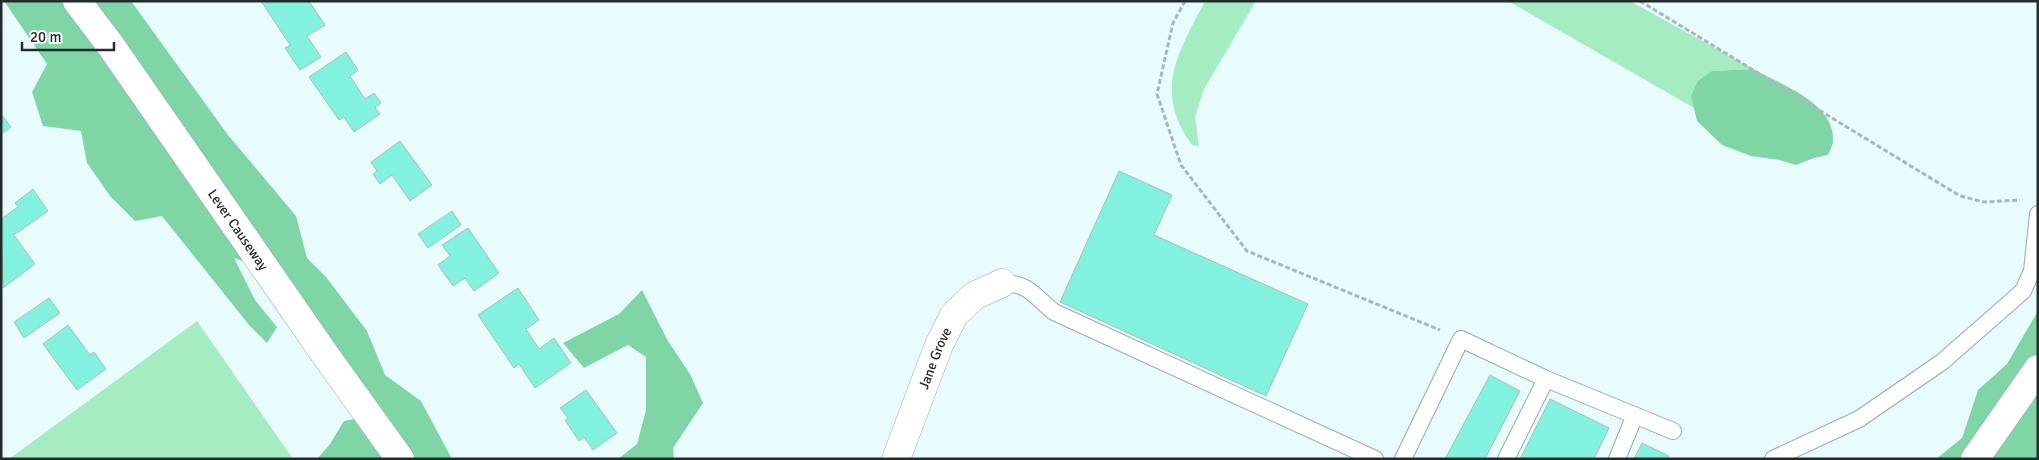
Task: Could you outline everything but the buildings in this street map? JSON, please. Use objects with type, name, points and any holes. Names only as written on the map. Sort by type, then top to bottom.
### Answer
[{"type":"street","name":"Lever Causeway","points":[[77,1],[111,46],[326,356],[400,459]]},
{"type":"street","name":"Jane Grove","points":[[896,459],[939,345],[954,315],[974,296],[1002,282]]},
{"type":"street","points":[[1975,459],[2038,369]]},
{"type":"lane","points":[[1772,459],[1858,419],[1942,362],[2023,292],[2032,271],[2038,214]]},
{"type":"lane","points":[[1002,282],[1017,283],[1030,290],[1054,312],[1375,459]]},
{"type":"lane","points":[[1403,459],[1461,339],[1546,379],[1674,431]]},
{"type":"lane","points":[[1506,459],[1546,379]]},
{"type":"lane","points":[[1617,459],[1635,415]]},
{"type":"path","points":[[1185,1],[1173,23],[1157,94],[1181,165],[1247,251],[1461,339]]},
{"type":"path","points":[[1640,1],[1960,196],[1984,202],[2029,200]]},
{"type":"green space","points":[[4,1],[131,1],[228,135],[296,216],[307,258],[326,277],[367,331],[385,375],[421,401],[452,459],[317,459],[330,444],[344,421],[375,415],[277,274],[234,258],[255,300],[277,327],[267,343],[249,325],[162,216],[135,221],[110,196],[87,163],[81,131],[43,126],[32,92],[47,64]]},
{"type":"green space","points":[[1205,1],[1256,1],[1204,89],[1195,117],[1199,146],[1192,145],[1180,125],[1174,107],[1172,89],[1179,55]]},
{"type":"green space","points":[[1508,1],[1630,1],[1753,69],[1712,71],[1691,96],[1694,108]]},
{"type":"green space","points":[[1753,69],[1804,96],[1825,115],[1831,127],[1833,140],[1828,155],[1796,165],[1779,160],[1751,156],[1722,145],[1697,121],[1691,96],[1698,81],[1712,71]]},
{"type":"green space","points":[[642,290],[668,341],[690,374],[703,403],[673,448],[674,459],[618,459],[637,444],[646,410],[646,357],[628,345],[584,368],[563,343],[619,314]]},
{"type":"green space","points":[[2038,311],[2038,459],[1936,459],[1962,438],[1978,390],[2007,364]]},
{"type":"green space","points":[[197,321],[293,459],[9,459]]}]
